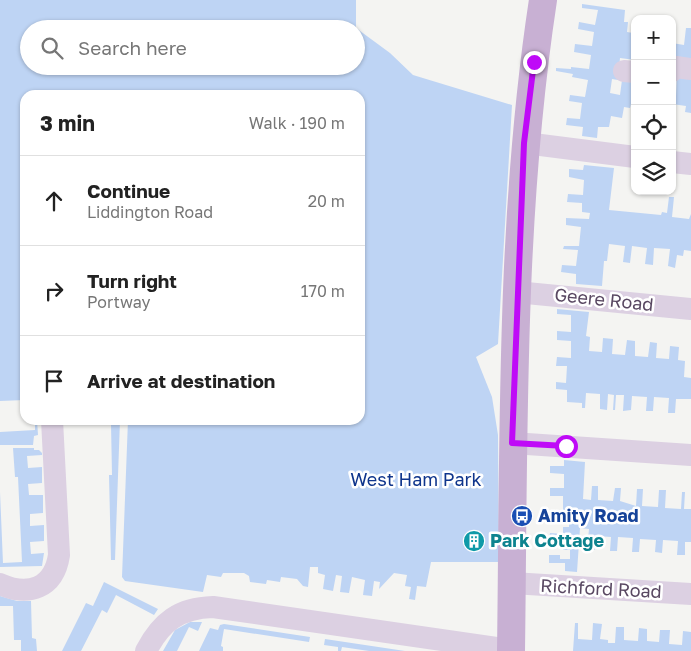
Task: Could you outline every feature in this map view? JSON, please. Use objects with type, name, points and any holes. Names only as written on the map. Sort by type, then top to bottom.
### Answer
[{"type":"main road","points":[[511,651],[512,443],[516,292],[524,143],[543,0]]},
{"type":"street","points":[[676,67],[691,69]]},
{"type":"street","points":[[524,143],[631,156]]},
{"type":"street","points":[[676,162],[691,164]]},
{"type":"street","name":"Geere Road","points":[[516,292],[691,308]]},
{"type":"street","points":[[0,584],[19,590],[32,590],[44,584],[57,569],[59,555],[46,443],[51,425]]},
{"type":"street","points":[[512,443],[691,455]]},
{"type":"street","name":"Richford Road","points":[[512,584],[691,594]]},
{"type":"street","points":[[146,651],[155,634],[166,622],[199,607],[212,607],[511,651]]},
{"type":"green space","name":"West Ham Park","points":[[0,0],[356,0],[356,20],[20,20],[20,75],[365,75],[365,35],[390,53],[413,75],[512,105],[498,344],[476,357],[492,397],[498,435],[499,562],[431,562],[426,587],[417,586],[415,600],[409,599],[411,587],[405,586],[407,575],[394,573],[379,589],[380,582],[374,581],[372,596],[363,595],[365,580],[352,577],[349,593],[340,592],[342,576],[336,575],[333,591],[323,589],[325,575],[318,573],[318,567],[310,567],[308,587],[303,586],[297,579],[281,577],[280,582],[267,580],[266,584],[250,582],[249,576],[244,573],[223,573],[221,577],[207,575],[203,592],[125,581],[122,577],[128,425],[365,425],[365,90],[20,90],[20,400],[0,401]]},
{"type":"green space","points":[[582,4],[625,10],[624,22],[628,22],[627,32],[631,33],[631,59],[620,58],[618,80],[612,79],[610,93],[620,95],[622,80],[631,82],[630,108],[624,107],[622,118],[611,116],[609,127],[598,127],[597,138],[582,136],[583,127],[566,125],[567,118],[580,119],[582,103],[569,101],[570,95],[585,97],[588,80],[572,77],[573,74],[556,71],[556,68],[571,69],[571,67],[589,69],[591,55],[574,52],[575,44],[592,46],[594,32],[578,29],[579,22],[595,25],[598,10],[582,8]]},
{"type":"green space","points":[[686,28],[691,28],[691,66],[676,64],[676,44],[684,45]]},
{"type":"green space","points":[[677,73],[691,75],[691,113],[685,112],[686,106],[676,105]]},
{"type":"green space","points":[[584,165],[614,168],[609,210],[661,215],[662,212],[667,213],[669,197],[674,197],[672,217],[689,219],[691,214],[691,251],[684,250],[683,256],[677,255],[675,268],[668,266],[670,249],[654,248],[653,265],[645,264],[647,248],[632,246],[630,263],[623,262],[625,246],[609,244],[607,261],[604,261],[602,286],[576,284],[576,274],[561,272],[562,265],[576,266],[578,250],[563,249],[564,246],[579,246],[581,227],[566,225],[566,218],[589,219],[590,213],[582,212],[582,203],[567,202],[568,194],[583,195],[584,180],[569,177],[569,169],[583,170]]},
{"type":"green space","points":[[557,309],[589,312],[586,336],[590,337],[589,351],[602,352],[603,338],[613,339],[612,354],[625,355],[627,340],[635,341],[635,356],[648,357],[650,342],[657,343],[656,358],[669,359],[670,346],[679,347],[678,360],[685,361],[684,377],[691,378],[691,399],[676,399],[675,413],[668,413],[669,398],[654,397],[653,411],[646,411],[647,397],[632,396],[631,410],[623,411],[624,395],[616,395],[615,410],[613,410],[614,395],[608,394],[607,410],[600,409],[600,394],[586,393],[585,408],[582,408],[582,403],[567,402],[567,390],[556,389],[556,382],[566,383],[567,366],[556,366],[557,357],[571,358],[571,341],[557,340],[557,331],[571,332],[571,315],[557,314]]},
{"type":"green space","points":[[35,425],[37,425],[38,435],[34,436],[33,445],[0,445],[0,432],[35,430]]},
{"type":"green space","points":[[111,425],[120,425],[115,560],[111,560],[109,475],[112,475]]},
{"type":"green space","points":[[13,448],[34,448],[34,450],[39,450],[42,453],[42,455],[27,456],[28,468],[42,467],[42,483],[28,484],[29,495],[43,495],[43,513],[30,514],[30,526],[44,525],[44,541],[30,542],[31,554],[44,553],[42,566],[0,567],[0,492],[3,563],[22,562],[18,477],[15,477]]},
{"type":"green space","points":[[564,460],[585,462],[583,499],[591,500],[592,486],[598,486],[598,500],[613,501],[615,488],[621,488],[620,501],[636,506],[637,489],[643,489],[642,506],[658,507],[659,490],[666,490],[665,508],[681,509],[682,492],[685,492],[684,509],[691,509],[691,542],[685,542],[685,555],[677,555],[678,541],[663,540],[662,553],[655,552],[656,540],[640,539],[639,552],[632,552],[633,538],[618,537],[617,551],[610,551],[611,537],[596,536],[595,550],[587,549],[589,529],[580,528],[577,572],[565,571],[565,563],[549,563],[549,555],[560,555],[560,559],[570,559],[570,550],[563,550],[563,540],[549,540],[550,533],[563,534],[563,527],[569,527],[569,519],[563,519],[563,516],[550,515],[550,510],[563,510],[563,496],[550,496],[550,488],[564,488],[564,474],[550,473],[550,466],[564,466]]},
{"type":"green space","points":[[104,582],[158,609],[154,615],[116,595],[107,613],[102,610],[81,651],[62,651],[86,603],[93,606]]},
{"type":"green space","points":[[0,596],[17,601],[31,601],[32,638],[36,639],[37,651],[21,651],[21,640],[14,640],[13,606],[0,606]]},
{"type":"green space","points":[[190,622],[202,622],[198,631],[189,627],[177,651],[163,651],[175,630]]},
{"type":"green space","points":[[575,623],[578,623],[578,639],[592,640],[593,623],[602,624],[600,639],[608,640],[608,643],[615,643],[616,627],[624,627],[624,640],[638,641],[639,628],[647,629],[647,641],[659,642],[660,630],[670,630],[669,644],[682,645],[683,631],[691,632],[691,651],[573,651]]},
{"type":"green space","points":[[224,624],[310,637],[309,642],[224,629],[221,646],[223,651],[199,651],[210,628],[218,630],[220,625]]},
{"type":"green space","points":[[325,639],[405,651],[369,651],[342,647],[341,651],[338,651],[338,647],[324,645]]},
{"type":"place","name":"Amity Road","points":[[522,516]]},
{"type":"place","name":"Park Cottage","points":[[474,541]]},
{"type":"route","points":[[534,62],[524,143],[516,292],[512,443],[566,446]]}]
